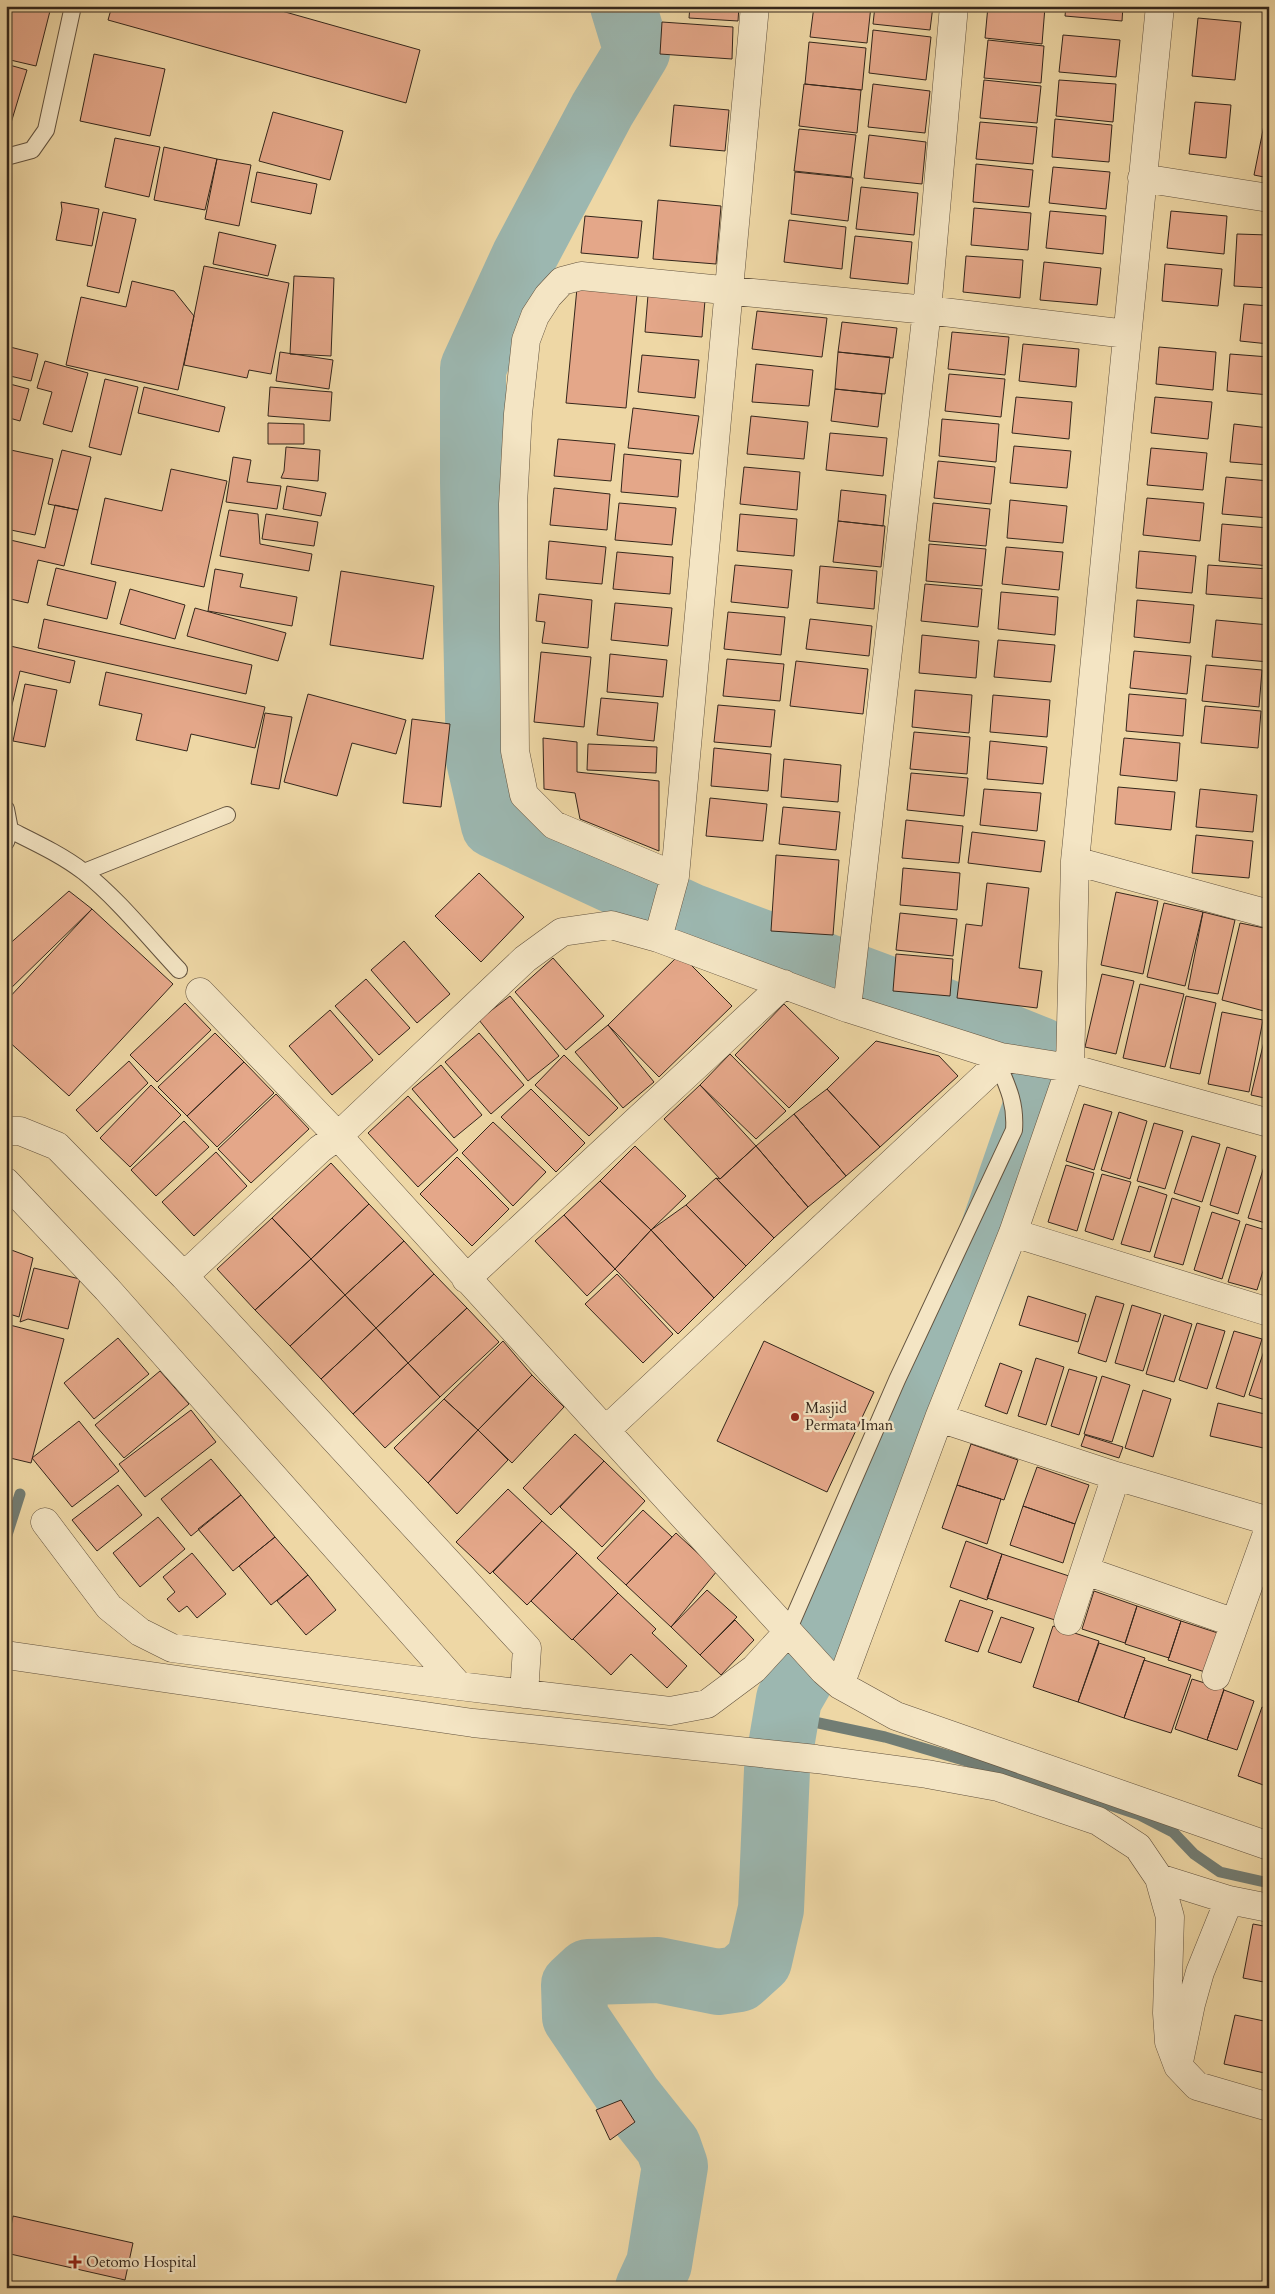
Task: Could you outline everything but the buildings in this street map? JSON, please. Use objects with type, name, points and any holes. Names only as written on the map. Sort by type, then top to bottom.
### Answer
[{"type":"street","points":[[660,931],[672,886],[755,6]]},
{"type":"street","points":[[850,988],[927,310],[954,6]]},
{"type":"street","points":[[832,1678],[1013,1233],[1062,1067],[1075,861],[1160,6]]},
{"type":"street","points":[[1142,178],[1269,198]]},
{"type":"street","points":[[672,886],[554,825],[524,795],[515,751],[513,504],[518,414],[526,340],[535,316],[548,296],[562,281],[581,276],[927,310],[1127,334]]},
{"type":"street","points":[[1075,861],[1269,914]]},
{"type":"street","points":[[184,1276],[320,1149],[338,1136],[525,959],[562,932],[612,925],[660,931],[784,984],[850,988],[1007,1061],[1062,1067],[1269,1123]]},
{"type":"street","points":[[466,1279],[784,984]]},
{"type":"street","points":[[200,992],[338,1136],[794,1640],[832,1678],[896,1716],[1269,1846]]},
{"type":"street","points":[[606,1430],[1007,1061]]},
{"type":"street","points":[[6,1131],[20,1131],[57,1146],[184,1276],[527,1648],[524,1694]]},
{"type":"street","points":[[6,1182],[107,1289],[459,1686]]},
{"type":"street","points":[[1013,1233],[1269,1312]]},
{"type":"street","points":[[939,1418],[1116,1476],[1269,1521]]},
{"type":"street","points":[[1068,1622],[1116,1476]]},
{"type":"street","points":[[45,1522],[109,1607],[140,1632],[172,1648],[459,1686],[670,1711],[707,1704],[794,1640]]},
{"type":"street","points":[[1216,1676],[1269,1528]]},
{"type":"street","points":[[1086,1571],[1235,1623]]},
{"type":"street","points":[[6,1656],[173,1678],[473,1723],[816,1759],[927,1774],[998,1787],[1098,1821],[1138,1847],[1159,1878],[1170,1917],[1167,2013],[1169,2042],[1178,2066],[1197,2086],[1269,2107]]},
{"type":"street","points":[[1159,1878],[1229,1900],[1269,1908]]},
{"type":"street","points":[[1178,2066],[1200,1972],[1229,1900]]},
{"type":"lane","points":[[6,157],[32,150],[46,130],[73,6]]},
{"type":"lane","points":[[6,809],[8,836],[58,854],[84,872],[106,891],[179,970]]},
{"type":"lane","points":[[84,872],[227,815]]},
{"type":"lane","points":[[794,1640],[897,1380],[1014,1130],[1015,1113],[1007,1061]]},
{"type":"waterway","points":[[623,6],[637,52],[602,110],[524,257],[473,368],[473,483],[479,760],[494,825],[690,916],[895,992],[1040,1050],[1042,1089],[983,1260],[839,1612],[789,1699],[777,1770],[771,1909],[759,1961],[739,1979],[718,1982],[658,1970],[588,1972],[574,1985],[575,2017],[629,2097],[668,2146],[675,2166],[659,2264],[648,2288]]},
{"type":"waterway","points":[[6,1538],[20,1494]]},
{"type":"waterway","points":[[785,1721],[814,1722],[885,1737],[1062,1789],[1140,1815],[1173,1832],[1194,1854],[1220,1872],[1269,1883]]},
{"type":"place","name":"Masjid Permata Iman","points":[[795,1417]]},
{"type":"place","name":"Oetomo Hospital","points":[[75,2262]]}]
